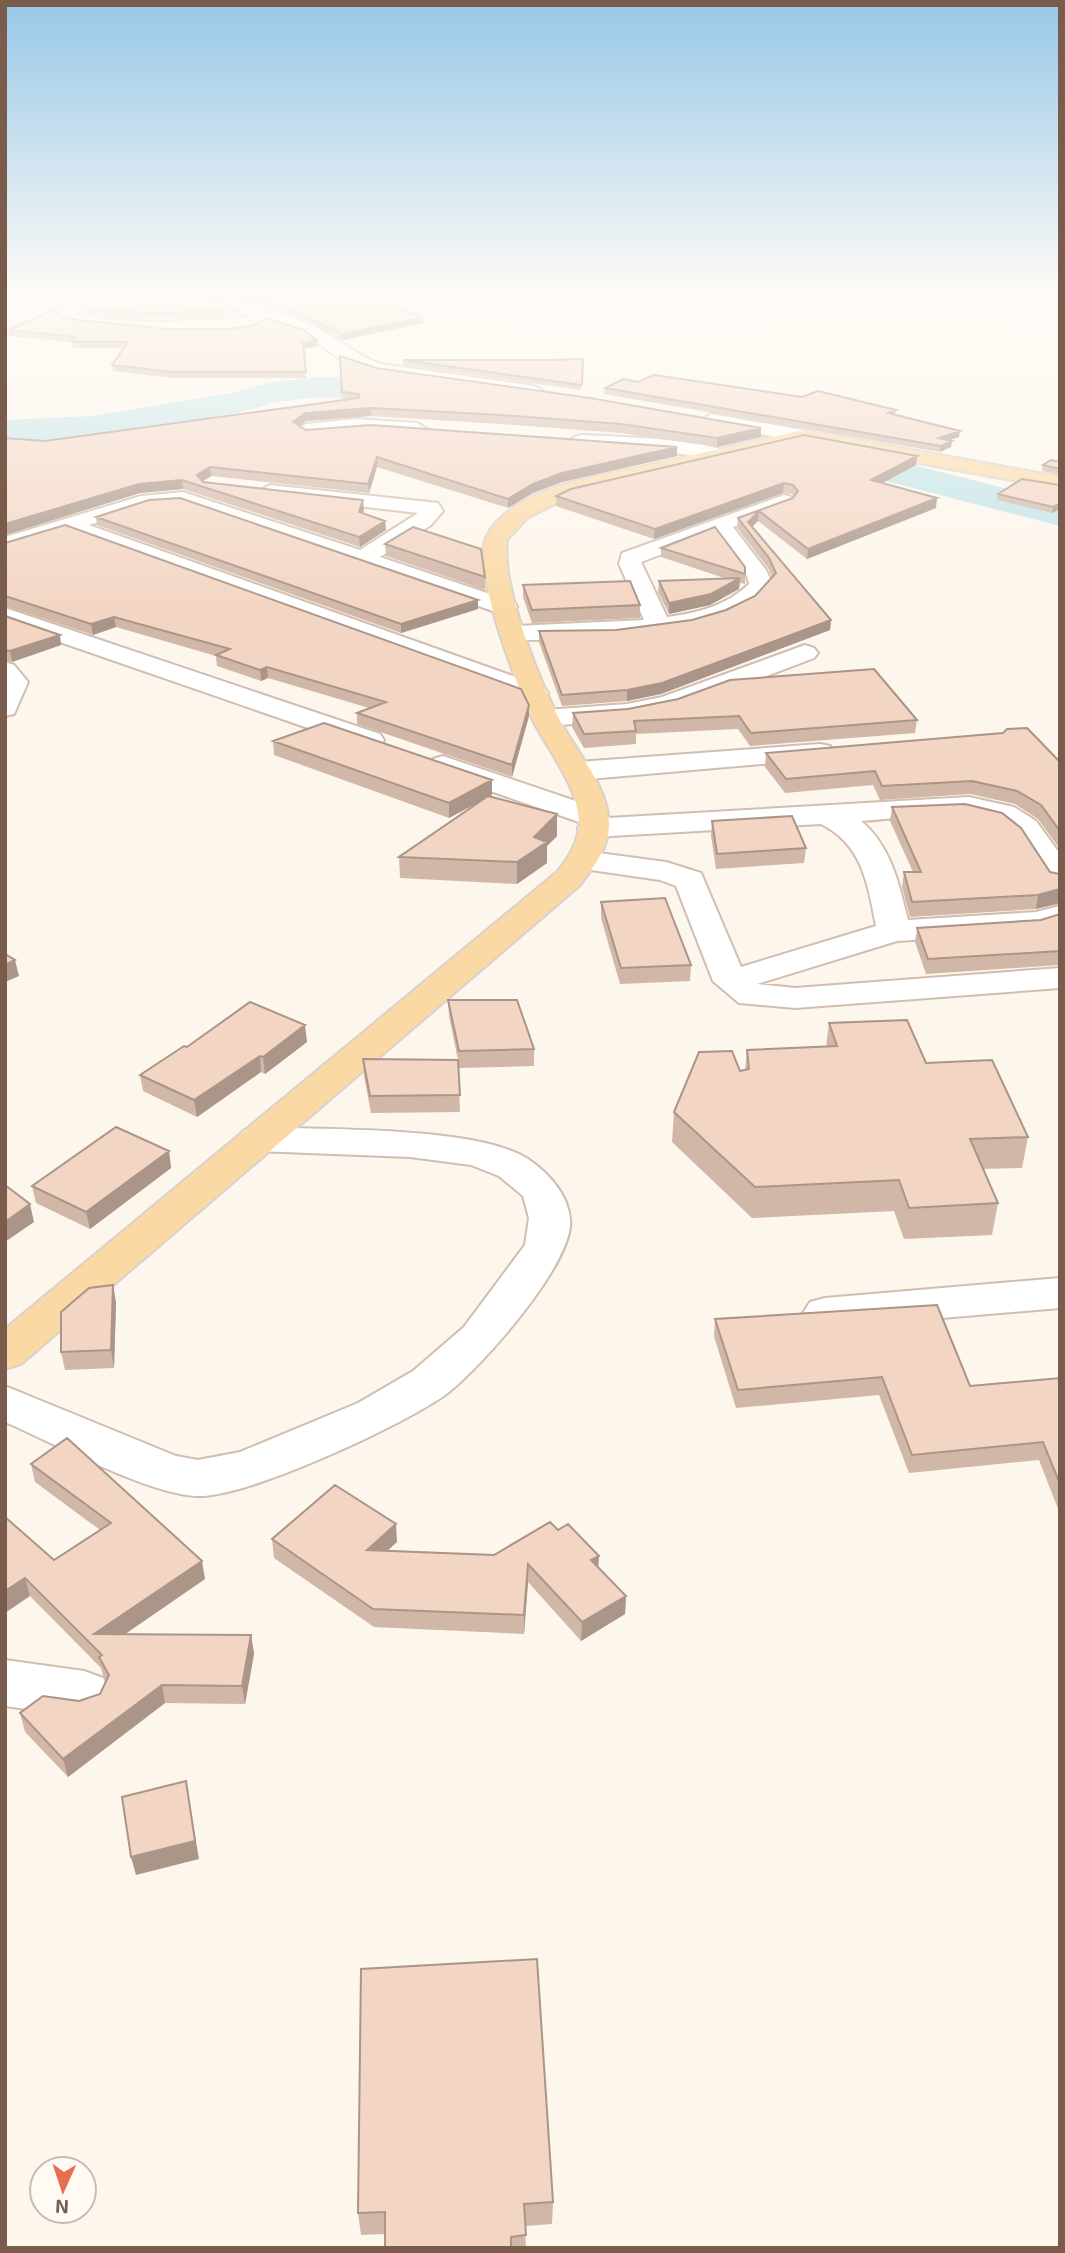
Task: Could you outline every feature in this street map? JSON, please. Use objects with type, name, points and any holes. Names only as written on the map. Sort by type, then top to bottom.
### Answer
[{"type":"main road","points":[[5,1353],[568,879],[584,860],[594,823],[578,771],[540,705],[496,576],[493,549],[497,538],[527,508],[544,497],[573,488],[803,436],[1060,483]]},
{"type":"street","points":[[687,416],[803,436]]},
{"type":"street","points":[[306,430],[356,425],[439,431]]},
{"type":"street","points":[[564,440],[733,451]]},
{"type":"street","points":[[250,489],[417,504],[432,511],[423,520],[362,559]]},
{"type":"street","points":[[301,522],[341,497]]},
{"type":"street","points":[[5,544],[71,526],[148,500],[183,498],[301,522],[362,559],[510,620],[660,628],[742,604],[756,594],[761,586],[758,575],[719,524]]},
{"type":"street","points":[[660,628],[630,564],[630,558],[784,501]]},
{"type":"street","points":[[71,526],[540,705],[626,712],[668,704],[805,653]]},
{"type":"street","points":[[5,615],[395,748]]},
{"type":"street","points":[[5,670],[15,682],[5,708]]},
{"type":"street","points":[[578,771],[853,749]]},
{"type":"street","points":[[421,757],[594,823],[829,816],[969,806],[992,808],[1012,815],[1023,824],[1060,878]]},
{"type":"street","points":[[829,816],[857,830],[871,851],[894,931]]},
{"type":"street","points":[[584,860],[666,871],[690,880],[730,981],[751,996],[770,998],[1060,978]]},
{"type":"street","points":[[730,981],[894,931],[1037,922],[1060,916]]},
{"type":"street","points":[[5,1403],[169,1473],[198,1478],[227,1474],[374,1415],[429,1383],[480,1338],[546,1247],[550,1218],[541,1191],[513,1167],[478,1154],[410,1145],[257,1139]]},
{"type":"street","points":[[799,1315],[1060,1293]]},
{"type":"street","points":[[5,1683],[84,1694]]},
{"type":"building","points":[[343,400],[602,400],[761,428],[717,438],[621,424],[500,415],[371,408],[305,413],[293,422],[306,430],[371,425],[677,447],[562,473],[533,484],[508,499],[377,457],[368,484],[210,467],[197,475],[203,482],[363,500],[359,512],[385,521],[359,537],[182,480],[139,484],[5,524],[5,438],[45,441]]},
{"type":"building","points":[[675,400],[856,400],[896,410],[888,413],[960,431],[939,438],[952,441],[941,446]]},
{"type":"building","points":[[804,435],[917,456],[871,480],[937,498],[808,549],[759,511],[748,522],[831,620],[662,683],[627,690],[562,695],[539,631],[616,630],[692,620],[726,610],[755,596],[776,573],[769,558],[738,518],[793,498],[798,491],[793,485],[784,483],[655,529],[556,496],[571,489]]},
{"type":"building","points":[[1051,460],[1060,462],[1060,469],[1043,465]]},
{"type":"building","points":[[1022,479],[1060,485],[1060,503],[1053,507],[998,494]]},
{"type":"building","points":[[180,498],[478,600],[401,624],[96,517],[149,500]]},
{"type":"building","points":[[65,525],[521,689],[529,705],[512,765],[357,713],[386,702],[267,667],[260,670],[216,655],[230,649],[114,617],[91,624],[5,596],[5,543]]},
{"type":"building","points":[[413,527],[481,549],[485,577],[385,544]]},
{"type":"building","points":[[715,527],[745,567],[745,574],[661,548]]},
{"type":"building","points":[[740,578],[711,594],[669,603],[659,581]]},
{"type":"building","points":[[630,581],[640,605],[532,610],[523,585]]},
{"type":"building","points":[[5,616],[60,635],[10,651],[5,650]]},
{"type":"building","points":[[874,669],[917,720],[751,733],[739,716],[634,721],[636,731],[584,734],[573,713],[628,709],[678,699],[730,680]]},
{"type":"building","points":[[324,723],[492,780],[449,803],[273,741]]},
{"type":"building","points":[[1027,728],[1060,762],[1060,831],[1041,805],[1017,791],[972,781],[882,786],[875,771],[786,779],[766,753],[1003,733],[1007,729]]},
{"type":"building","points":[[488,796],[557,814],[534,837],[547,842],[517,862],[399,857]]},
{"type":"building","points":[[965,804],[1002,813],[1021,828],[1050,872],[1060,874],[1060,889],[1038,895],[912,902],[904,872],[921,872],[892,807]]},
{"type":"building","points":[[792,816],[806,848],[717,854],[712,821]]},
{"type":"building","points":[[665,898],[691,965],[621,968],[601,902]]},
{"type":"building","points":[[1060,914],[1060,951],[928,959],[917,928],[1041,920]]},
{"type":"building","points":[[5,954],[15,960],[5,965]]},
{"type":"building","points":[[448,1000],[517,1000],[534,1049],[459,1051]]},
{"type":"building","points":[[250,1002],[305,1025],[263,1057],[260,1056],[194,1100],[140,1075],[184,1046],[187,1047]]},
{"type":"building","points":[[907,1020],[926,1063],[992,1060],[1028,1137],[970,1139],[998,1203],[909,1208],[899,1180],[755,1187],[674,1112],[699,1052],[732,1051],[740,1071],[749,1069],[747,1050],[837,1046],[829,1023]]},
{"type":"building","points":[[363,1059],[458,1060],[460,1095],[370,1096]]},
{"type":"building","points":[[116,1127],[169,1151],[86,1212],[32,1186]]},
{"type":"building","points":[[5,1185],[30,1204],[5,1222]]},
{"type":"building","points":[[113,1285],[111,1350],[61,1352],[61,1312],[89,1288]]},
{"type":"building","points":[[937,1305],[970,1386],[1060,1378],[1060,1484],[1043,1442],[912,1455],[882,1377],[738,1390],[715,1319]]},
{"type":"building","points":[[67,1438],[202,1561],[94,1634],[251,1635],[242,1686],[162,1685],[63,1759],[20,1713],[43,1696],[79,1701],[100,1694],[109,1675],[99,1657],[102,1655],[25,1578],[5,1591],[5,1517],[54,1560],[111,1523],[31,1464]]},
{"type":"building","points":[[335,1485],[396,1524],[367,1550],[494,1555],[550,1522],[558,1530],[568,1524],[599,1556],[591,1560],[626,1596],[582,1622],[528,1564],[524,1615],[373,1609],[272,1539]]},
{"type":"building","points":[[186,1781],[195,1841],[131,1857],[122,1797]]},
{"type":"building","points":[[537,1959],[553,2202],[524,2204],[526,2235],[511,2237],[511,2248],[385,2248],[385,2212],[358,2213],[361,1969]]},
{"type":"waterway","points":[[5,431],[92,427],[246,400]]},
{"type":"waterway","points":[[648,422],[889,470],[1060,514]]}]
